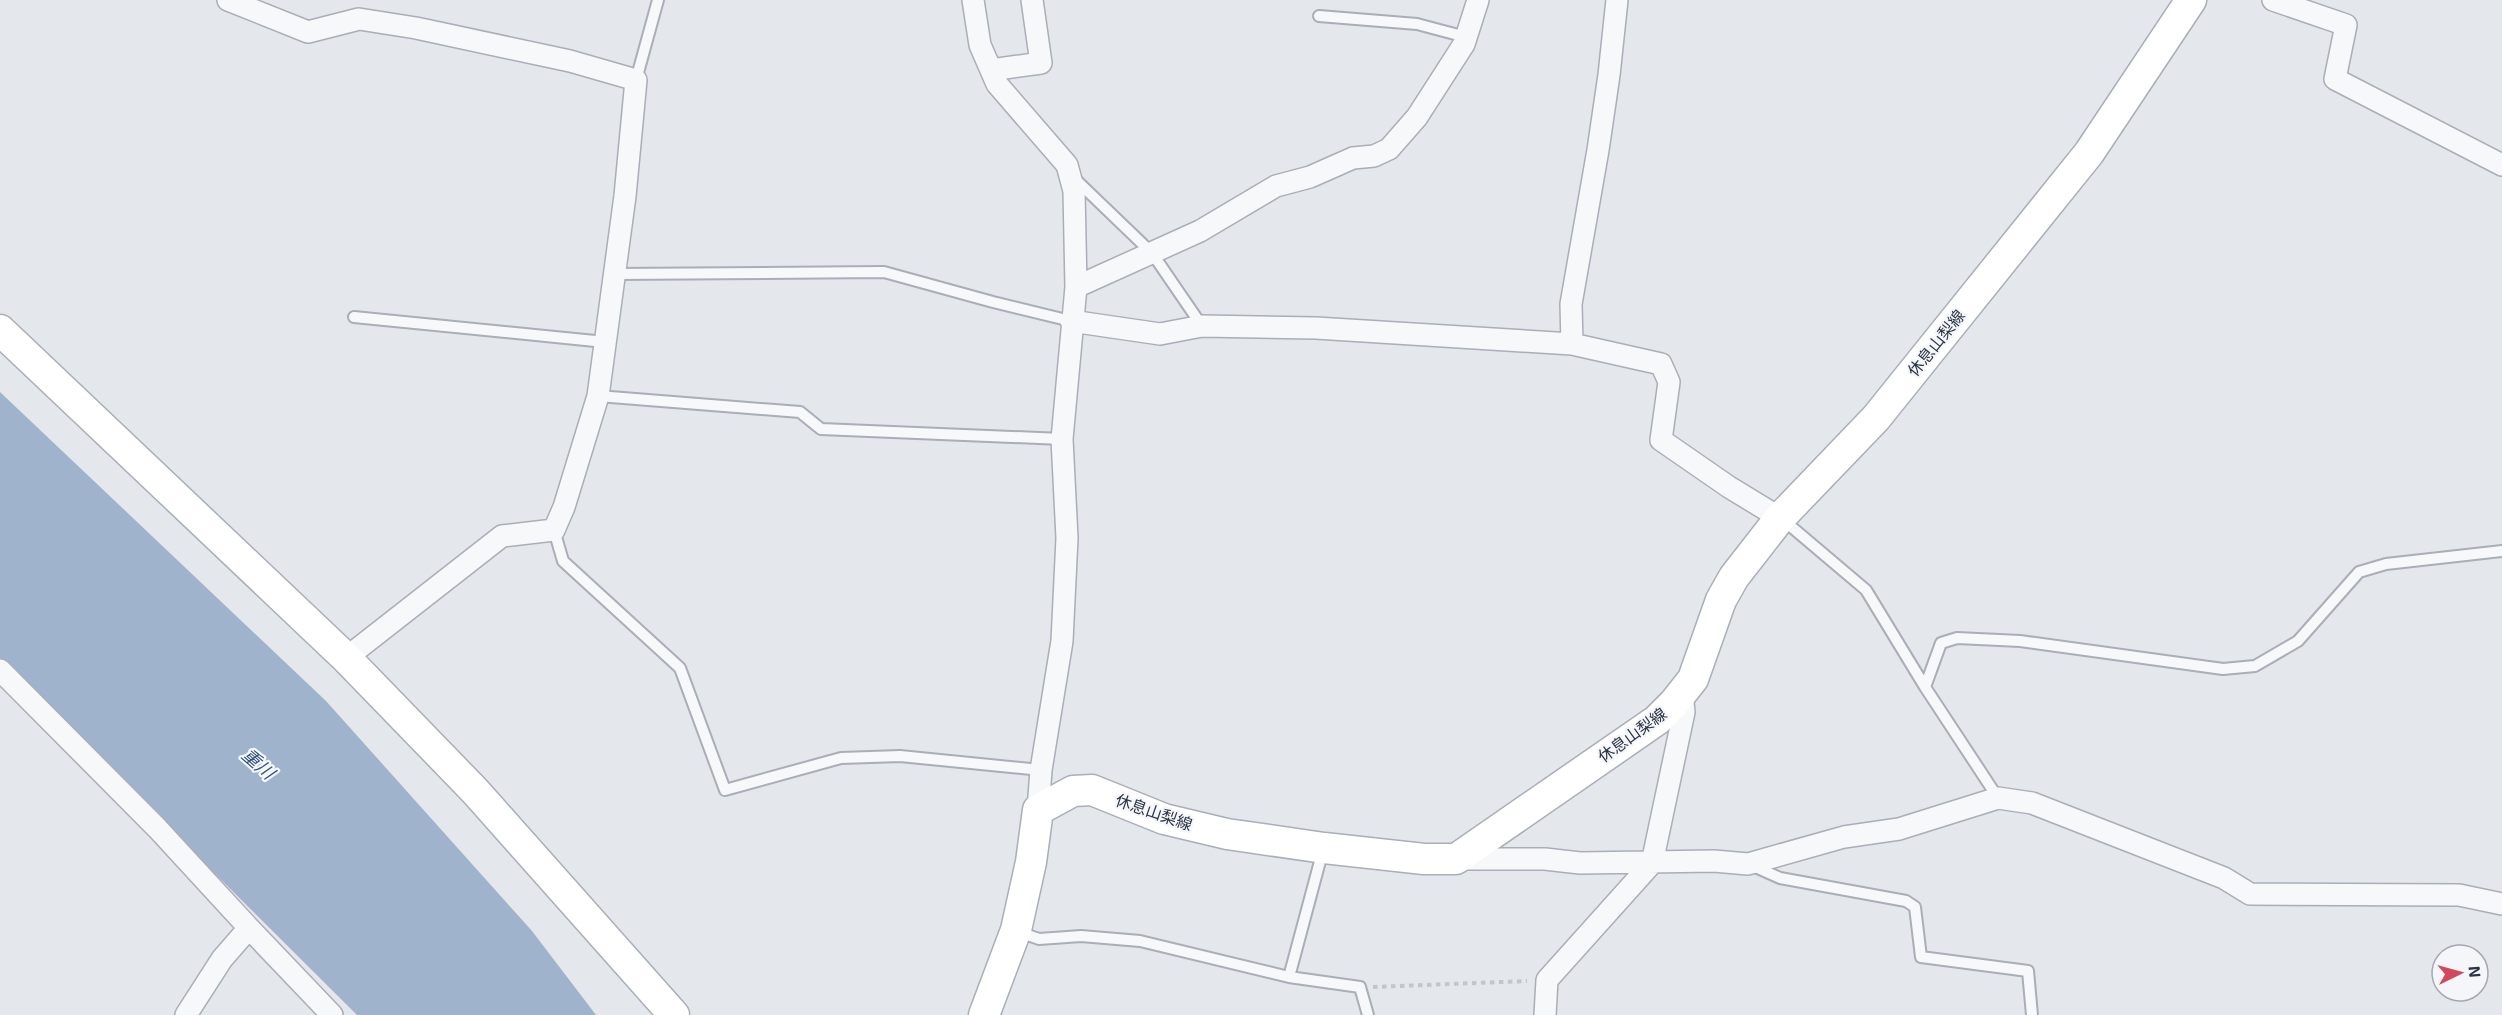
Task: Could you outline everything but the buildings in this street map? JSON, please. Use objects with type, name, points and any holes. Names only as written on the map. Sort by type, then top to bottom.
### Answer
[{"type":"main road","name":"休息山梨線","points":[[1038,810],[1073,791],[1092,790],[1164,819],[1227,834],[1424,859],[1456,859],[1657,720],[1693,679],[1721,600],[1734,577],[1780,518],[1876,418],[2089,153],[2191,0]]},
{"type":"main road","points":[[0,330],[346,658],[475,791],[674,1015]]},
{"type":"main road","points":[[984,1015],[1016,930],[1031,862],[1038,810]]},
{"type":"street","points":[[228,0],[308,32],[359,19],[416,28],[570,61],[636,81],[625,196],[598,396],[564,507],[554,530],[502,536],[346,658]]},
{"type":"street","points":[[973,0],[980,45],[997,84],[1067,165],[1074,191],[1076,287],[1071,321],[1062,439],[1067,538],[1062,641],[1041,770],[1038,810]]},
{"type":"street","points":[[991,70],[1041,63],[1032,0]]},
{"type":"street","points":[[1076,287],[1200,231],[1276,186],[1310,177],[1353,158],[1374,156],[1389,148],[1417,117],[1466,37],[1478,0]]},
{"type":"street","points":[[1572,345],[1571,304],[1610,75],[1617,0]]},
{"type":"street","points":[[2273,0],[2346,25],[2335,80],[2502,165]]},
{"type":"street","points":[[1071,321],[1160,334],[1202,326],[1316,328],[1572,345],[1661,364],[1669,382],[1660,440],[1729,487],[1780,518]]},
{"type":"street","points":[[0,670],[157,828],[332,1015]]},
{"type":"street","points":[[1545,1015],[1547,980],[1652,863],[1684,712],[1682,693]]},
{"type":"street","points":[[1456,859],[1545,859],[1580,863],[1714,861],[1748,864],[1844,837],[1899,829],[1998,798],[2032,803],[2224,878],[2250,894],[2459,895],[2502,904]]},
{"type":"street","points":[[186,1015],[222,959],[249,928]]},
{"type":"lane","points":[[636,81],[658,0]]},
{"type":"lane","points":[[1319,16],[1417,24],[1466,37]]},
{"type":"lane","points":[[1069,173],[1152,253],[1202,326]]},
{"type":"lane","points":[[614,274],[884,272],[1071,321]]},
{"type":"lane","points":[[354,317],[605,342]]},
{"type":"lane","points":[[598,396],[801,412],[821,429],[1062,439]]},
{"type":"lane","points":[[1780,518],[1866,590],[1998,798]]},
{"type":"lane","points":[[554,530],[563,561],[680,668],[725,789],[841,758],[900,756],[1041,770]]},
{"type":"lane","points":[[1926,687],[1941,643],[1957,638],[2020,641],[2223,669],[2255,666],[2298,641],[2359,572],[2386,564],[2502,551]]},
{"type":"lane","points":[[1289,977],[1324,848]]},
{"type":"lane","points":[[1748,864],[1780,878],[1906,901],[1915,907],[1921,957],[2028,971],[2032,1015]]},
{"type":"lane","points":[[1016,930],[1038,939],[1081,936],[1140,941],[1289,977],[1360,987],[1368,1015]]},
{"type":"path","points":[[1360,987],[1547,980]]},
{"type":"water","name":"重川","points":[[0,392],[326,701],[532,931],[596,1015],[357,1015],[0,660]]}]
